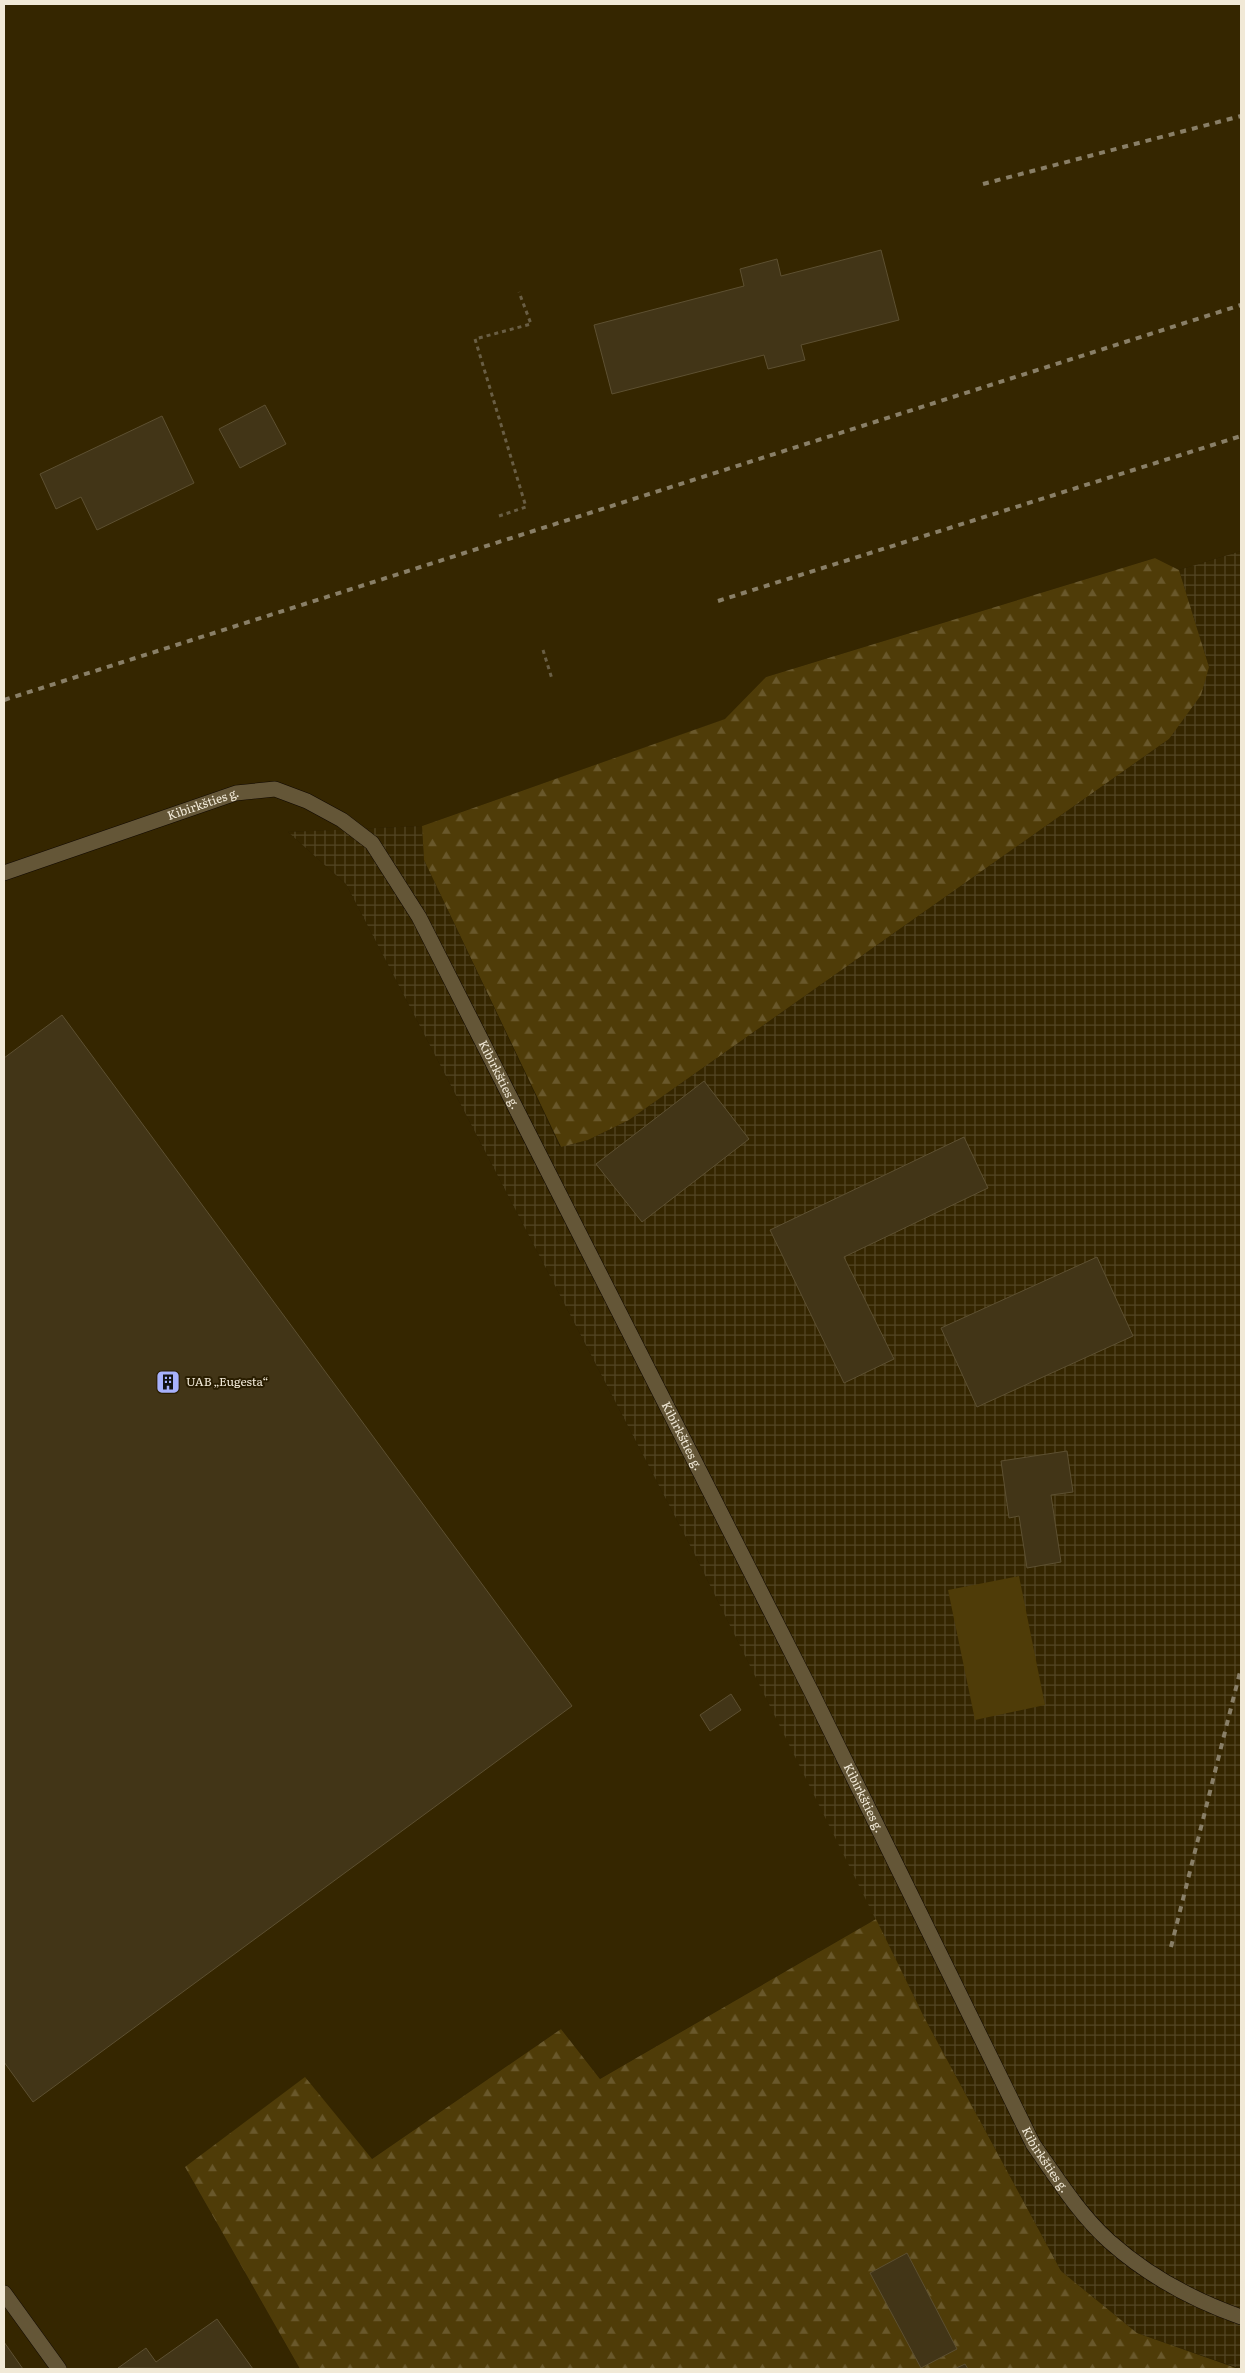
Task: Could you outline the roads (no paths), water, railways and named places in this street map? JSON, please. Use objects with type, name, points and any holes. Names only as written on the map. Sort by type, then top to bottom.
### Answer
[{"type":"street","name":"Kibirkšties g.","points":[[4,874],[236,793],[275,789],[307,801],[342,820],[372,843],[419,917],[812,1693],[1033,2144],[1071,2198],[1108,2240],[1152,2275],[1203,2304],[1241,2317]]},
{"type":"street","points":[[4,2293],[59,2369]]},
{"type":"railway","points":[[983,184],[1241,116]]},
{"type":"railway","points":[[4,700],[1241,305]]},
{"type":"railway","points":[[718,601],[1241,436]]},
{"type":"railway","points":[[1171,1947],[1241,1668]]},
{"type":"place","name":"UAB „Eugesta“","points":[[168,1382]]}]
